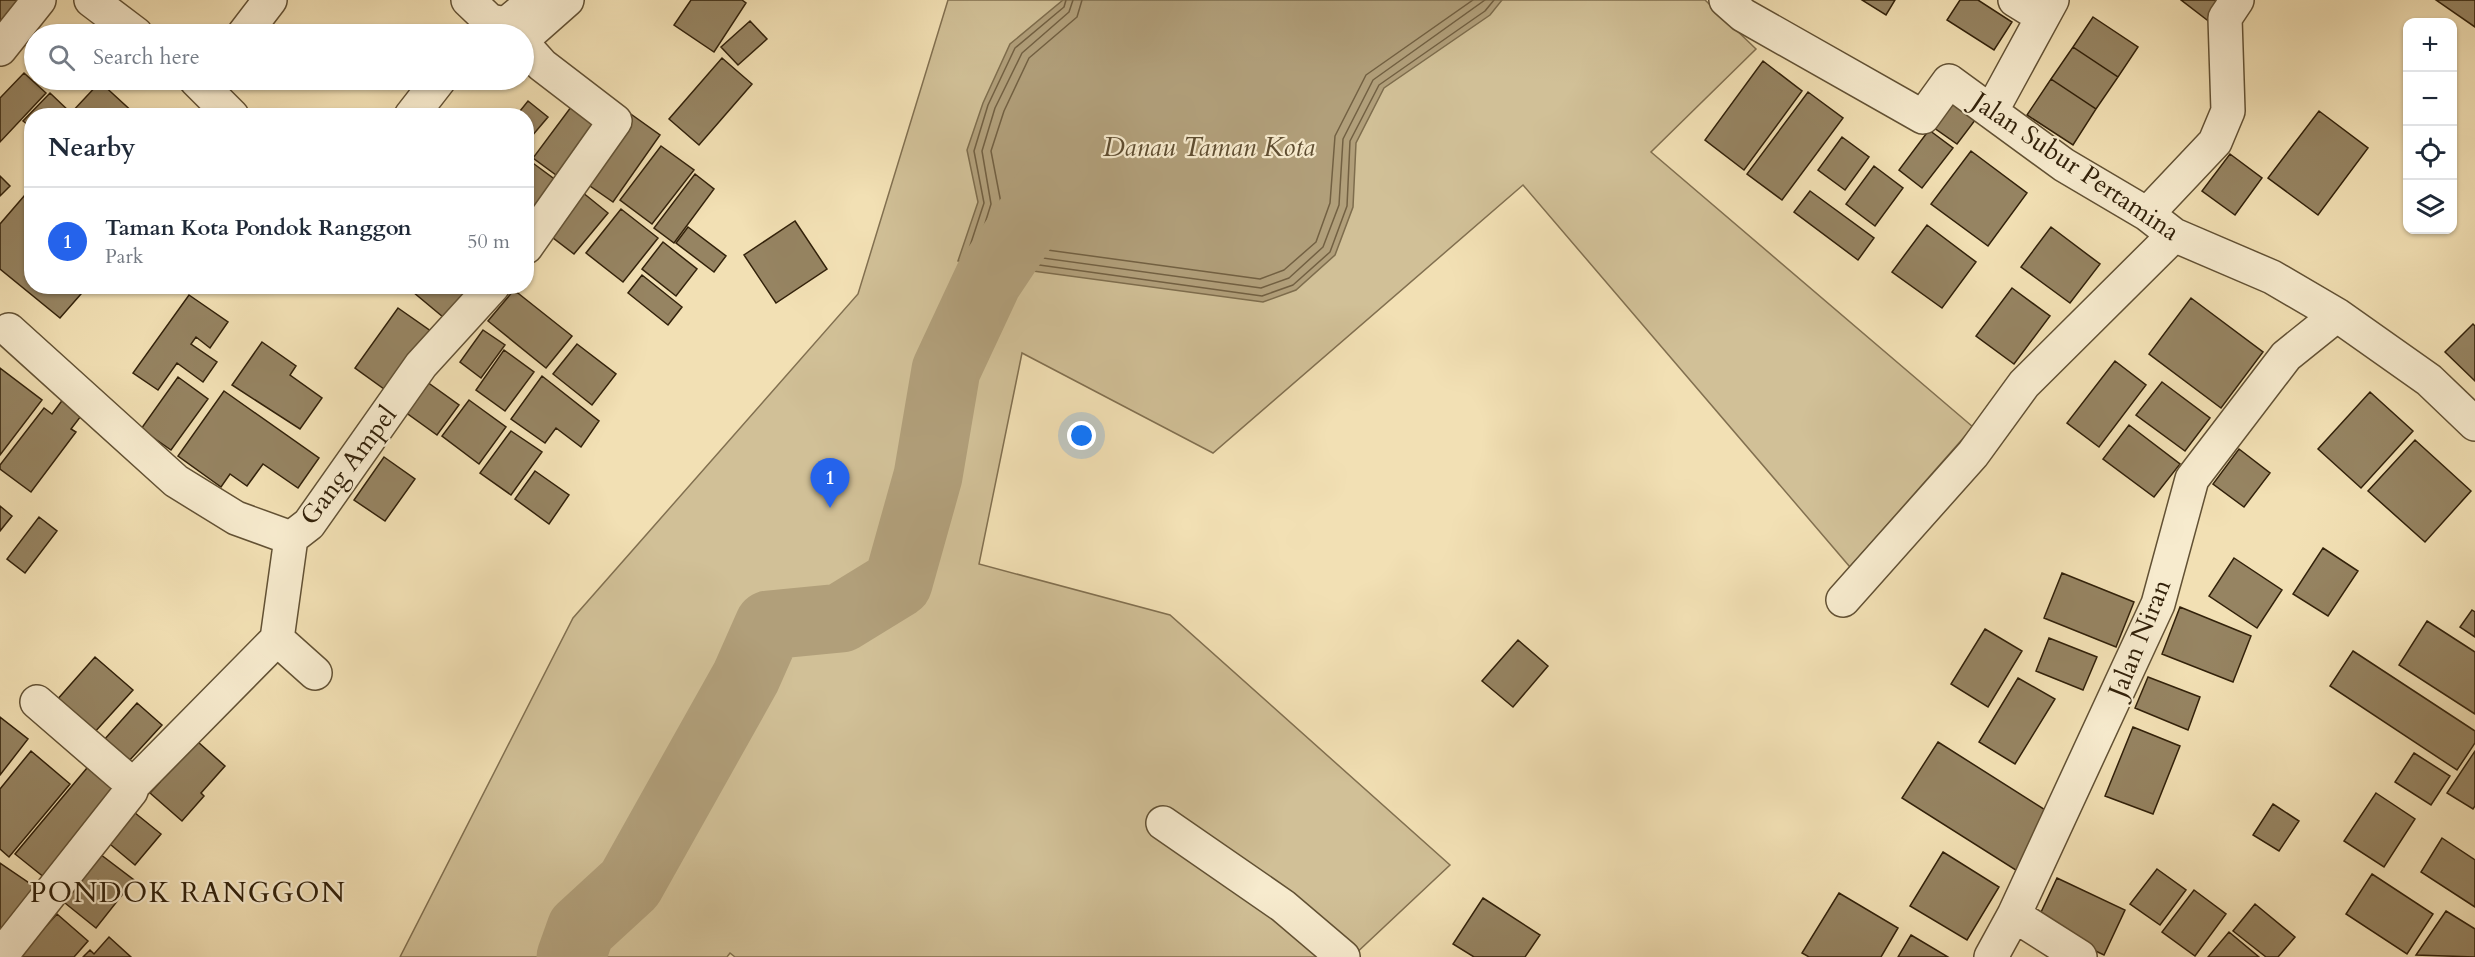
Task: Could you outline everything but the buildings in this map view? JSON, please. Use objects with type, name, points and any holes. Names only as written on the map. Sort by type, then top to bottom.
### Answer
[{"type":"street","points":[[0,49],[39,0]]},
{"type":"street","points":[[91,0],[123,24]]},
{"type":"street","points":[[252,24],[270,0]]},
{"type":"street","points":[[479,11],[506,24],[535,0]]},
{"type":"street","points":[[534,29],[567,0]]},
{"type":"street","name":"Jalan Subur Pertamina","points":[[1726,0],[1743,15],[1923,117],[1949,81],[1992,110],[2064,165],[2147,214],[2174,235],[2272,277],[2337,315],[2429,380],[2475,424]]},
{"type":"street","points":[[2147,214],[2215,142],[2228,111],[2225,18],[2237,0]]},
{"type":"street","points":[[1992,110],[2036,5]]},
{"type":"street","points":[[534,56],[542,65],[615,121],[534,236]]},
{"type":"street","points":[[211,90],[225,108]]},
{"type":"street","points":[[417,108],[431,90]]},
{"type":"street","points":[[1843,600],[1973,454],[2024,384],[2174,235]]},
{"type":"street","name":"Gang Ampel","points":[[3,331],[176,481],[236,518],[291,538],[309,524],[421,365],[486,294]]},
{"type":"street","name":"Jalan Niran","points":[[1991,957],[2014,915],[2158,604],[2192,479],[2286,356],[2337,315]]},
{"type":"street","points":[[0,957],[131,791],[133,785],[277,639],[291,538]]},
{"type":"street","points":[[277,639],[315,673]]},
{"type":"street","points":[[37,702],[133,785]]},
{"type":"street","points":[[1163,824],[1283,906],[1343,957]]},
{"type":"street","points":[[2014,915],[2080,957]]},
{"type":"shaded area","points":[[948,0],[1705,0],[1756,49],[1651,152],[1973,427],[1850,567],[1523,185],[1213,453],[1022,353],[979,564],[1170,615],[1450,865],[1352,957],[735,957],[730,953],[727,957],[400,957],[573,618],[858,294]]},
{"type":"water","name":"Danau Taman Kota","points":[[1063,0],[1502,0],[1490,15],[1384,88],[1356,143],[1353,207],[1335,255],[1296,290],[1263,302],[958,261],[978,202],[967,150],[983,103],[1010,44]]},
{"type":"waterway","points":[[571,957],[581,929],[630,884],[746,677],[769,625],[841,618],[898,583],[928,476],[946,370],[988,280],[1050,187]]},
{"type":"place","name":"Taman Kota Pondok Ranggon","points":[[830,508]]},
{"type":"district","name":"PONDOK RANGGON","points":[[188,892]]}]
